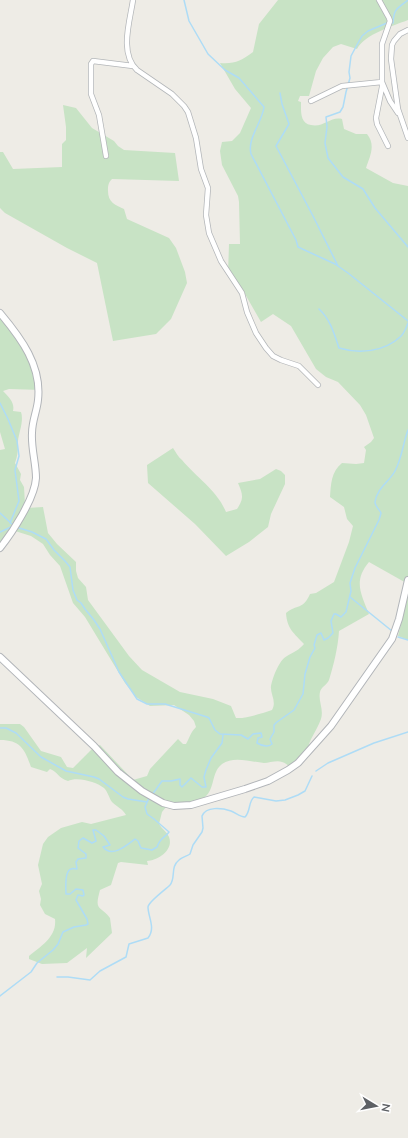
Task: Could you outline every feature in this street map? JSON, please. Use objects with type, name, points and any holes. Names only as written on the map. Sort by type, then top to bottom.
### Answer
[{"type":"street","points":[[133,0],[128,40],[130,59],[133,66]]},
{"type":"street","points":[[379,0],[390,20],[382,44],[382,82],[376,118],[377,124],[388,146]]},
{"type":"street","points":[[408,30],[397,37],[392,45],[391,53],[396,102],[408,138]]},
{"type":"street","points":[[106,156],[99,115],[91,94],[91,64],[93,61],[133,66],[178,99],[188,112],[208,188],[206,215],[209,233],[218,255],[242,293],[246,312],[256,333],[266,348],[273,356],[299,366],[318,385]]},
{"type":"street","points":[[311,101],[342,86],[382,82]]},
{"type":"street","points":[[382,82],[390,101],[400,116]]},
{"type":"street","points":[[0,313],[26,349],[35,368],[38,383],[38,401],[33,420],[32,433],[35,485],[28,504],[0,548]]},
{"type":"street","points":[[0,657],[94,746],[118,772],[148,795],[164,803],[174,806],[191,805],[268,781],[298,763],[330,726],[392,639],[399,618],[408,580]]},
{"type":"green space","points":[[278,0],[408,0],[408,20],[373,35],[366,39],[357,49],[341,44],[333,47],[323,58],[316,71],[309,96],[300,96],[298,101],[301,102],[301,113],[307,124],[319,125],[334,119],[342,119],[344,129],[356,134],[367,134],[370,138],[372,146],[366,168],[393,183],[408,186],[408,584],[369,562],[364,569],[361,575],[360,588],[369,614],[339,631],[336,656],[329,680],[320,692],[322,712],[321,719],[309,743],[307,753],[289,767],[280,761],[264,763],[240,760],[229,761],[224,763],[217,770],[210,790],[205,797],[192,802],[166,807],[162,812],[159,824],[169,837],[170,842],[164,854],[156,859],[147,861],[148,865],[118,863],[111,885],[100,890],[98,905],[110,918],[112,933],[86,958],[87,948],[67,963],[42,964],[29,959],[29,956],[43,945],[51,936],[55,925],[55,919],[45,914],[40,905],[41,899],[39,891],[42,884],[38,865],[43,844],[48,837],[61,828],[82,822],[91,824],[126,815],[112,802],[107,791],[97,784],[82,779],[68,781],[50,769],[47,772],[31,767],[27,756],[21,747],[7,740],[0,740],[0,724],[20,724],[24,727],[41,751],[61,757],[67,767],[73,768],[92,749],[100,745],[133,780],[147,776],[150,769],[178,739],[183,744],[186,744],[191,733],[196,727],[194,721],[189,715],[174,705],[150,706],[136,697],[125,683],[85,617],[73,603],[60,566],[43,544],[31,536],[15,531],[0,542],[0,450],[5,449],[0,432],[0,315],[32,360],[37,370],[42,390],[9,389],[3,391],[12,403],[13,411],[21,412],[22,415],[15,463],[21,474],[20,480],[24,487],[25,504],[27,508],[43,507],[48,533],[76,562],[78,578],[86,587],[88,600],[129,656],[142,670],[180,692],[213,699],[231,706],[236,718],[249,717],[272,710],[274,701],[271,686],[277,669],[284,658],[304,644],[289,627],[286,613],[302,605],[310,594],[316,593],[334,582],[349,542],[353,526],[347,519],[344,507],[330,497],[332,478],[342,463],[364,463],[366,450],[364,447],[374,438],[366,415],[360,405],[338,382],[326,377],[316,369],[291,326],[273,314],[261,322],[245,294],[228,274],[229,244],[240,244],[239,202],[238,196],[222,165],[220,151],[222,142],[232,141],[240,133],[251,108],[235,89],[220,63],[238,61],[253,52],[259,24]]},
{"type":"green space","points":[[63,105],[76,108],[92,128],[114,141],[124,150],[175,153],[179,181],[112,179],[108,186],[109,198],[115,204],[124,209],[127,219],[169,238],[176,248],[185,272],[187,283],[171,319],[156,334],[113,341],[97,263],[5,213],[0,208],[0,152],[3,152],[13,169],[62,167],[62,144],[66,140]]},
{"type":"green space","points":[[173,448],[179,457],[217,497],[226,512],[237,509],[241,502],[242,494],[238,483],[260,479],[276,469],[281,471],[285,475],[285,484],[271,514],[268,527],[249,542],[226,556],[195,524],[148,483],[147,465]]},
{"type":"green space","points":[[408,596],[408,640],[398,636]]},
{"type":"waterway","points":[[184,0],[189,21],[208,54],[225,70],[239,78],[264,107],[261,119],[251,142],[251,154],[296,240],[298,247],[335,264],[408,321]]},
{"type":"waterway","points":[[391,23],[393,23],[394,14],[397,9],[408,0]]},
{"type":"waterway","points":[[387,23],[368,31],[362,36],[351,56],[349,72],[350,78],[343,107],[340,112],[326,117],[327,127],[325,143],[328,158],[343,177],[363,189],[375,208],[408,247]]},
{"type":"waterway","points":[[280,93],[289,124],[276,146],[338,266]]},
{"type":"waterway","points":[[319,309],[329,322],[339,348],[347,350],[363,351],[379,349],[387,346],[401,336],[408,323]]},
{"type":"waterway","points":[[0,403],[17,441],[19,456],[15,470],[19,501],[10,523]]},
{"type":"waterway","points":[[16,527],[32,532],[46,539],[70,567],[73,590],[77,600],[81,603],[100,629],[119,672],[137,699],[147,704],[165,704],[207,717],[215,730],[220,734],[241,735],[248,739],[253,734],[261,733],[262,737],[258,738],[257,743],[263,746],[268,746],[272,744],[270,739],[274,732],[274,725],[294,710],[303,694],[305,674],[310,657],[315,648],[314,645],[317,635],[321,633],[324,640],[328,638],[333,633],[331,621],[334,614],[341,617],[346,612],[351,591],[350,583],[355,568],[381,513],[375,503],[376,497],[395,471],[408,430]]},
{"type":"waterway","points":[[0,513],[13,525]]},
{"type":"waterway","points":[[0,532],[13,526]]},
{"type":"waterway","points":[[350,597],[392,631]]},
{"type":"waterway","points":[[398,637],[408,640]]},
{"type":"waterway","points":[[0,728],[6,728],[16,733],[41,757],[66,771],[94,777],[123,797],[147,802]]},
{"type":"waterway","points":[[316,771],[328,763],[374,743],[408,732]]},
{"type":"waterway","points":[[152,795],[162,781],[180,779],[180,785],[182,787],[191,778],[202,787],[206,787],[204,777],[206,770],[211,758],[222,743],[223,735]]},
{"type":"waterway","points":[[57,977],[90,980],[100,971],[126,957],[129,944],[148,938],[152,926],[148,907],[154,899],[172,882],[176,863],[190,854],[193,845],[202,832],[202,816],[204,813],[211,809],[223,809],[245,817],[254,797],[276,801],[285,800],[305,791],[312,776]]},
{"type":"waterway","points":[[0,996],[31,972],[37,963],[53,950],[58,944],[63,932],[74,927],[88,924],[87,919],[76,900],[78,895],[84,895],[83,890],[76,889],[70,894],[66,894],[67,873],[71,869],[77,869],[76,862],[78,859],[86,858],[86,854],[78,848],[79,841],[83,838],[92,843],[96,841],[93,830],[96,830],[104,836],[110,845],[103,847],[107,850],[119,850],[135,839],[138,841],[141,848],[152,850],[157,847],[161,839],[166,836],[169,832],[147,814],[145,807],[149,798]]}]
